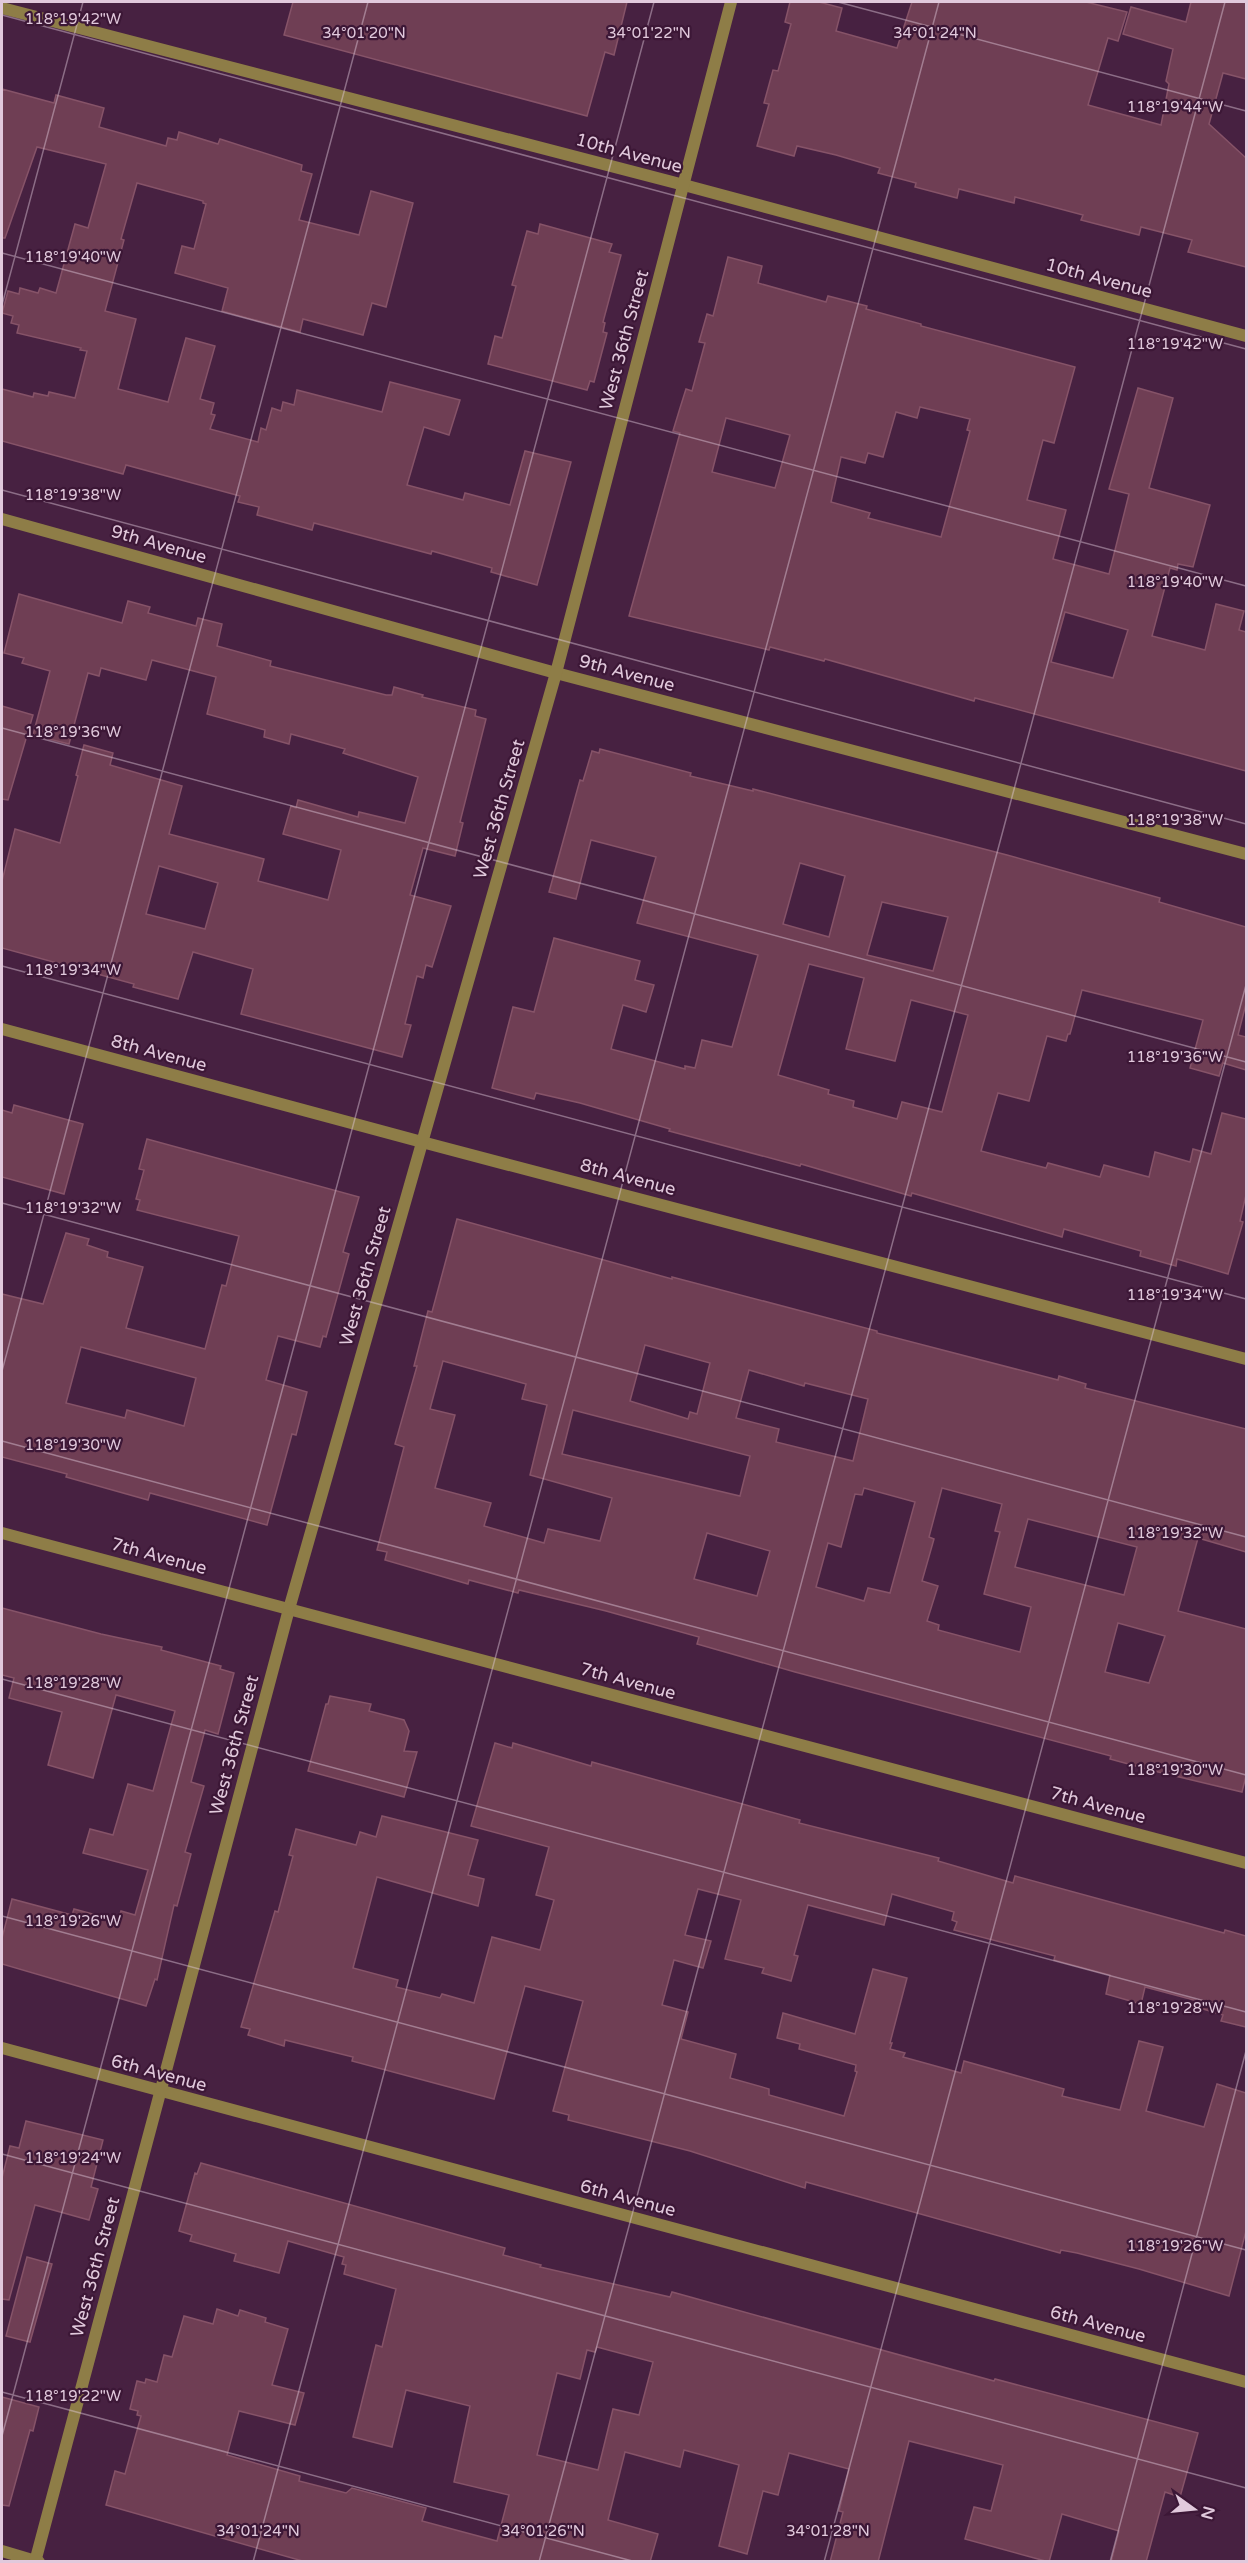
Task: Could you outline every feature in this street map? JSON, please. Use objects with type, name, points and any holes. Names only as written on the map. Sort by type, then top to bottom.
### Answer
[{"type":"street","name":"West 36th Street","points":[[36,2561],[289,1610],[556,673],[730,2]]},
{"type":"street","name":"10th Avenue","points":[[2,8],[684,185],[1246,336]]},
{"type":"street","name":"9th Avenue","points":[[2,519],[556,673],[1246,854]]},
{"type":"street","name":"8th Avenue","points":[[2,1029],[1246,1359]]},
{"type":"street","name":"7th Avenue","points":[[2,1533],[1246,1863]]},
{"type":"street","name":"6th Avenue","points":[[2,2048],[1246,2382]]},
{"type":"street","points":[[2,2551],[36,2561]]},
{"type":"building","points":[[293,2],[627,2],[614,55],[605,52],[587,116],[284,35]]},
{"type":"building","points":[[790,2],[819,2],[842,8],[836,31],[897,48],[912,2],[1086,2],[1127,12],[1118,41],[1108,38],[1088,105],[1161,125],[1169,84],[1166,81],[1173,49],[1123,34],[1131,7],[1186,22],[1191,2],[1246,2],[1246,79],[1223,73],[1209,124],[1246,158],[1246,267],[1188,252],[1192,240],[1141,227],[1139,235],[1081,220],[1083,215],[1015,197],[1014,203],[959,189],[957,198],[915,187],[916,183],[878,173],[880,168],[836,155],[797,146],[794,156],[757,146],[769,104],[764,103],[773,70],[778,71],[791,24],[785,22]]},
{"type":"building","points":[[2,89],[54,103],[56,95],[104,108],[99,127],[166,146],[168,138],[177,140],[179,132],[218,144],[220,139],[302,165],[301,171],[312,174],[299,220],[359,235],[371,191],[413,203],[386,307],[372,303],[363,335],[303,319],[300,332],[222,311],[228,288],[175,273],[182,246],[194,249],[206,204],[203,201],[137,183],[121,239],[124,240],[105,311],[136,319],[118,389],[168,402],[186,338],[215,346],[200,399],[214,403],[211,414],[215,415],[210,429],[258,442],[261,428],[266,430],[272,408],[281,411],[283,402],[294,405],[297,390],[382,412],[390,382],[460,400],[449,435],[424,427],[407,485],[463,500],[465,493],[510,505],[525,451],[571,462],[537,585],[491,572],[492,568],[432,551],[431,554],[314,523],[312,530],[257,515],[259,507],[238,502],[240,496],[126,465],[123,474],[2,441],[2,389],[33,397],[34,393],[48,396],[49,392],[75,398],[87,351],[17,333],[19,325],[11,323],[13,316],[2,313],[8,291],[19,294],[20,288],[38,293],[40,288],[56,293],[75,224],[88,228],[106,164],[37,147],[5,238],[2,238]]},
{"type":"building","points":[[540,224],[612,244],[609,252],[621,255],[603,322],[605,323],[603,332],[607,333],[594,382],[590,381],[587,390],[488,364],[495,336],[502,338],[516,286],[512,285],[527,231],[538,234]]},
{"type":"building","points":[[728,257],[762,266],[758,283],[826,302],[828,296],[867,306],[866,309],[921,324],[921,326],[1075,367],[1054,443],[1043,440],[1027,500],[1066,510],[1053,559],[1109,574],[1129,494],[1109,489],[1138,388],[1173,398],[1149,488],[1210,505],[1193,567],[1178,564],[1177,570],[1170,568],[1152,636],[1205,650],[1216,604],[1244,611],[1239,630],[1246,632],[1246,771],[975,698],[974,701],[825,659],[824,661],[770,647],[769,650],[629,616],[680,433],[673,431],[686,389],[692,391],[705,343],[699,342],[707,314],[713,316]],"holes":[[[920,407],[970,419],[967,430],[970,431],[941,537],[868,518],[870,513],[831,502],[841,457],[865,463],[868,453],[883,457],[896,412],[917,418]],[[726,418],[790,435],[775,488],[712,472]],[[1065,612],[1128,630],[1113,678],[1051,662]]]},
{"type":"building","points":[[19,594],[122,623],[128,601],[150,607],[148,613],[196,626],[198,618],[222,624],[217,646],[271,661],[270,666],[386,695],[392,695],[394,687],[423,695],[422,697],[476,710],[475,716],[486,719],[460,822],[463,823],[455,856],[423,848],[410,895],[451,906],[432,967],[426,965],[423,978],[417,976],[405,1024],[411,1025],[402,1057],[241,1014],[253,969],[193,952],[178,999],[133,987],[134,984],[2,948],[2,881],[15,829],[60,843],[84,745],[113,753],[110,765],[182,786],[169,834],[264,859],[258,881],[328,900],[341,850],[283,834],[291,806],[296,808],[298,800],[358,817],[359,812],[405,823],[418,777],[343,753],[345,749],[291,734],[289,744],[264,737],[265,730],[207,714],[216,677],[152,660],[146,680],[101,668],[99,676],[88,673],[69,744],[33,735],[50,671],[22,663],[24,658],[4,653]],"holes":[[[159,866],[218,883],[205,929],[146,914]]]},
{"type":"building","points":[[2,706],[33,715],[8,800],[2,799]]},
{"type":"building","points":[[600,749],[691,773],[690,776],[753,791],[753,789],[1007,855],[1160,898],[1159,902],[1246,927],[1246,1004],[1238,1035],[1246,1037],[1246,1070],[1223,1063],[1219,1076],[1190,1068],[1203,1020],[1082,990],[1066,1041],[1047,1036],[1029,1101],[998,1093],[981,1151],[1046,1168],[1048,1163],[1100,1177],[1104,1165],[1149,1177],[1155,1152],[1190,1162],[1193,1149],[1211,1154],[1222,1113],[1246,1119],[1246,1195],[1240,1221],[1243,1222],[1228,1274],[1177,1259],[1176,1266],[1140,1256],[1141,1251],[1064,1229],[1062,1237],[912,1193],[911,1196],[801,1164],[800,1166],[669,1131],[670,1129],[580,1103],[536,1093],[534,1099],[492,1088],[513,1007],[534,1012],[554,938],[640,961],[635,980],[654,985],[646,1012],[623,1005],[611,1049],[685,1069],[685,1066],[695,1068],[702,1040],[732,1047],[758,955],[637,923],[656,857],[591,840],[576,899],[549,892],[580,780],[583,781],[592,751],[599,753]],"holes":[[[800,863],[845,876],[829,937],[783,924]],[[882,902],[948,917],[933,971],[867,955]],[[809,964],[864,978],[846,1049],[895,1061],[911,1000],[968,1015],[942,1112],[902,1102],[897,1119],[853,1107],[854,1101],[828,1094],[829,1090],[778,1075]]]},
{"type":"building","points":[[14,1105],[83,1124],[64,1194],[2,1177],[2,1110],[12,1113]]},
{"type":"building","points":[[147,1139],[359,1197],[343,1252],[349,1254],[326,1337],[323,1336],[320,1347],[278,1336],[266,1380],[307,1392],[296,1435],[292,1434],[267,1525],[150,1493],[148,1500],[66,1477],[67,1474],[2,1457],[2,1294],[43,1304],[66,1233],[89,1239],[87,1245],[108,1252],[107,1257],[143,1267],[126,1328],[205,1349],[222,1285],[226,1286],[239,1236],[137,1210],[140,1200],[136,1199],[144,1170],[139,1169]],"holes":[[[81,1347],[196,1378],[184,1426],[127,1410],[125,1418],[66,1403]]]},
{"type":"building","points":[[457,1219],[672,1279],[672,1277],[877,1331],[877,1333],[1058,1380],[1059,1376],[1086,1384],[1085,1388],[1246,1429],[1246,1552],[1198,1538],[1178,1611],[1246,1629],[1246,1776],[1242,1792],[1154,1771],[1110,1759],[1111,1756],[795,1672],[697,1644],[699,1637],[606,1611],[519,1590],[518,1593],[469,1580],[468,1584],[385,1560],[387,1552],[377,1550],[404,1447],[395,1444],[417,1366],[414,1366],[428,1311],[432,1312]],"holes":[[[645,1345],[710,1363],[697,1414],[690,1412],[688,1419],[630,1401]],[[443,1361],[526,1384],[522,1399],[547,1405],[530,1475],[612,1498],[600,1541],[548,1529],[544,1543],[484,1526],[491,1503],[435,1488],[455,1415],[430,1409]],[[749,1370],[804,1386],[805,1383],[868,1399],[853,1461],[776,1442],[779,1429],[736,1418]],[[573,1410],[750,1456],[740,1496],[562,1454]],[[864,1488],[915,1502],[890,1593],[868,1588],[864,1601],[816,1587],[828,1543],[841,1547],[855,1494],[862,1495]],[[942,1488],[1002,1504],[995,1531],[1000,1532],[984,1594],[1031,1607],[1020,1652],[938,1630],[939,1625],[927,1621],[938,1586],[922,1581],[934,1539],[929,1537]],[[1028,1519],[1137,1547],[1124,1595],[1015,1567]],[[707,1533],[770,1551],[757,1596],[694,1579]],[[1118,1623],[1165,1636],[1149,1683],[1105,1672]]]},
{"type":"building","points":[[2,1608],[101,1634],[162,1647],[161,1650],[221,1666],[220,1669],[234,1673],[218,1734],[205,1730],[191,1782],[204,1786],[185,1852],[191,1854],[177,1906],[174,1905],[157,1980],[155,1979],[146,2006],[2,1964],[2,1938],[12,1899],[72,1915],[74,1909],[118,1921],[121,1911],[135,1915],[148,1870],[83,1853],[90,1829],[113,1835],[128,1784],[153,1791],[175,1711],[116,1695],[93,1778],[48,1765],[62,1712],[9,1698],[14,1678],[2,1675]]},
{"type":"building","points":[[330,1696],[371,1704],[369,1711],[404,1720],[409,1731],[404,1751],[417,1752],[404,1797],[308,1771]]},
{"type":"building","points":[[495,1743],[512,1748],[513,1743],[591,1766],[592,1762],[800,1820],[799,1823],[939,1858],[938,1861],[1013,1883],[1015,1876],[1224,1933],[1225,1930],[1246,1936],[1246,2027],[1221,2021],[1223,2015],[1203,2009],[1205,2003],[1145,1987],[1141,2004],[1106,1994],[1110,1975],[1054,1960],[1055,1956],[954,1930],[957,1922],[952,1920],[954,1912],[892,1894],[884,1925],[808,1905],[794,1955],[798,1956],[791,1981],[762,1973],[764,1968],[725,1959],[741,1900],[698,1889],[685,1935],[711,1941],[703,1968],[674,1960],[662,2005],[688,2012],[681,2039],[736,2054],[730,2078],[769,2089],[769,2095],[844,2116],[857,2072],[855,2071],[856,2065],[799,2049],[800,2044],[777,2038],[783,2013],[855,2034],[873,1969],[907,1978],[890,2049],[905,2053],[903,2057],[961,2073],[964,2061],[1064,2089],[1062,2096],[1120,2110],[1139,2041],[1163,2047],[1146,2111],[1204,2127],[1217,2084],[1246,2093],[1246,2231],[1229,2296],[1139,2269],[1077,2253],[1061,2250],[1060,2253],[806,2182],[805,2188],[690,2151],[568,2120],[569,2115],[553,2111],[583,2001],[525,1986],[494,2099],[352,2061],[353,2057],[285,2040],[284,2046],[248,2035],[250,2029],[241,2027],[275,1911],[278,1912],[293,1856],[289,1855],[296,1829],[356,1845],[360,1832],[376,1837],[382,1816],[478,1840],[468,1875],[484,1879],[478,1906],[377,1877],[353,1968],[398,1980],[396,1987],[440,1998],[442,1994],[474,2003],[492,1937],[540,1950],[554,1900],[536,1895],[549,1847],[471,1826]]},
{"type":"building","points":[[26,2121],[103,2140],[91,2187],[98,2189],[89,2220],[35,2205],[9,2300],[2,2299],[2,2178],[10,2146],[19,2148]]},
{"type":"building","points":[[201,2163],[505,2248],[503,2255],[541,2265],[540,2267],[670,2297],[672,2292],[994,2381],[995,2379],[1198,2433],[1180,2497],[1165,2492],[1146,2562],[1111,2562],[1119,2531],[1062,2514],[1049,2562],[965,2539],[974,2507],[991,2511],[1003,2465],[909,2441],[878,2562],[830,2562],[843,2512],[839,2511],[849,2469],[789,2453],[778,2495],[763,2491],[747,2554],[719,2546],[739,2465],[684,2450],[680,2467],[625,2452],[608,2520],[658,2534],[650,2562],[306,2562],[106,2505],[115,2471],[125,2474],[141,2416],[137,2415],[138,2411],[130,2409],[137,2381],[145,2383],[146,2379],[157,2382],[164,2355],[172,2357],[184,2316],[213,2324],[217,2309],[238,2316],[240,2310],[266,2318],[265,2322],[288,2329],[272,2385],[304,2393],[295,2425],[239,2411],[227,2455],[300,2476],[299,2481],[346,2493],[352,2488],[426,2508],[422,2521],[497,2541],[509,2495],[454,2482],[470,2406],[406,2390],[392,2447],[353,2437],[376,2345],[382,2347],[396,2289],[344,2274],[346,2265],[342,2264],[344,2257],[288,2241],[279,2273],[234,2261],[236,2254],[190,2241],[192,2235],[179,2231],[195,2173],[197,2174]],"holes":[[[597,2347],[653,2362],[639,2415],[613,2409],[598,2470],[537,2455],[557,2373],[580,2379],[587,2350],[595,2352]]]},
{"type":"building","points":[[27,2257],[52,2264],[30,2342],[6,2336]]},
{"type":"building","points":[[2,2397],[39,2407],[33,2431],[30,2430],[9,2506],[2,2505]]}]
